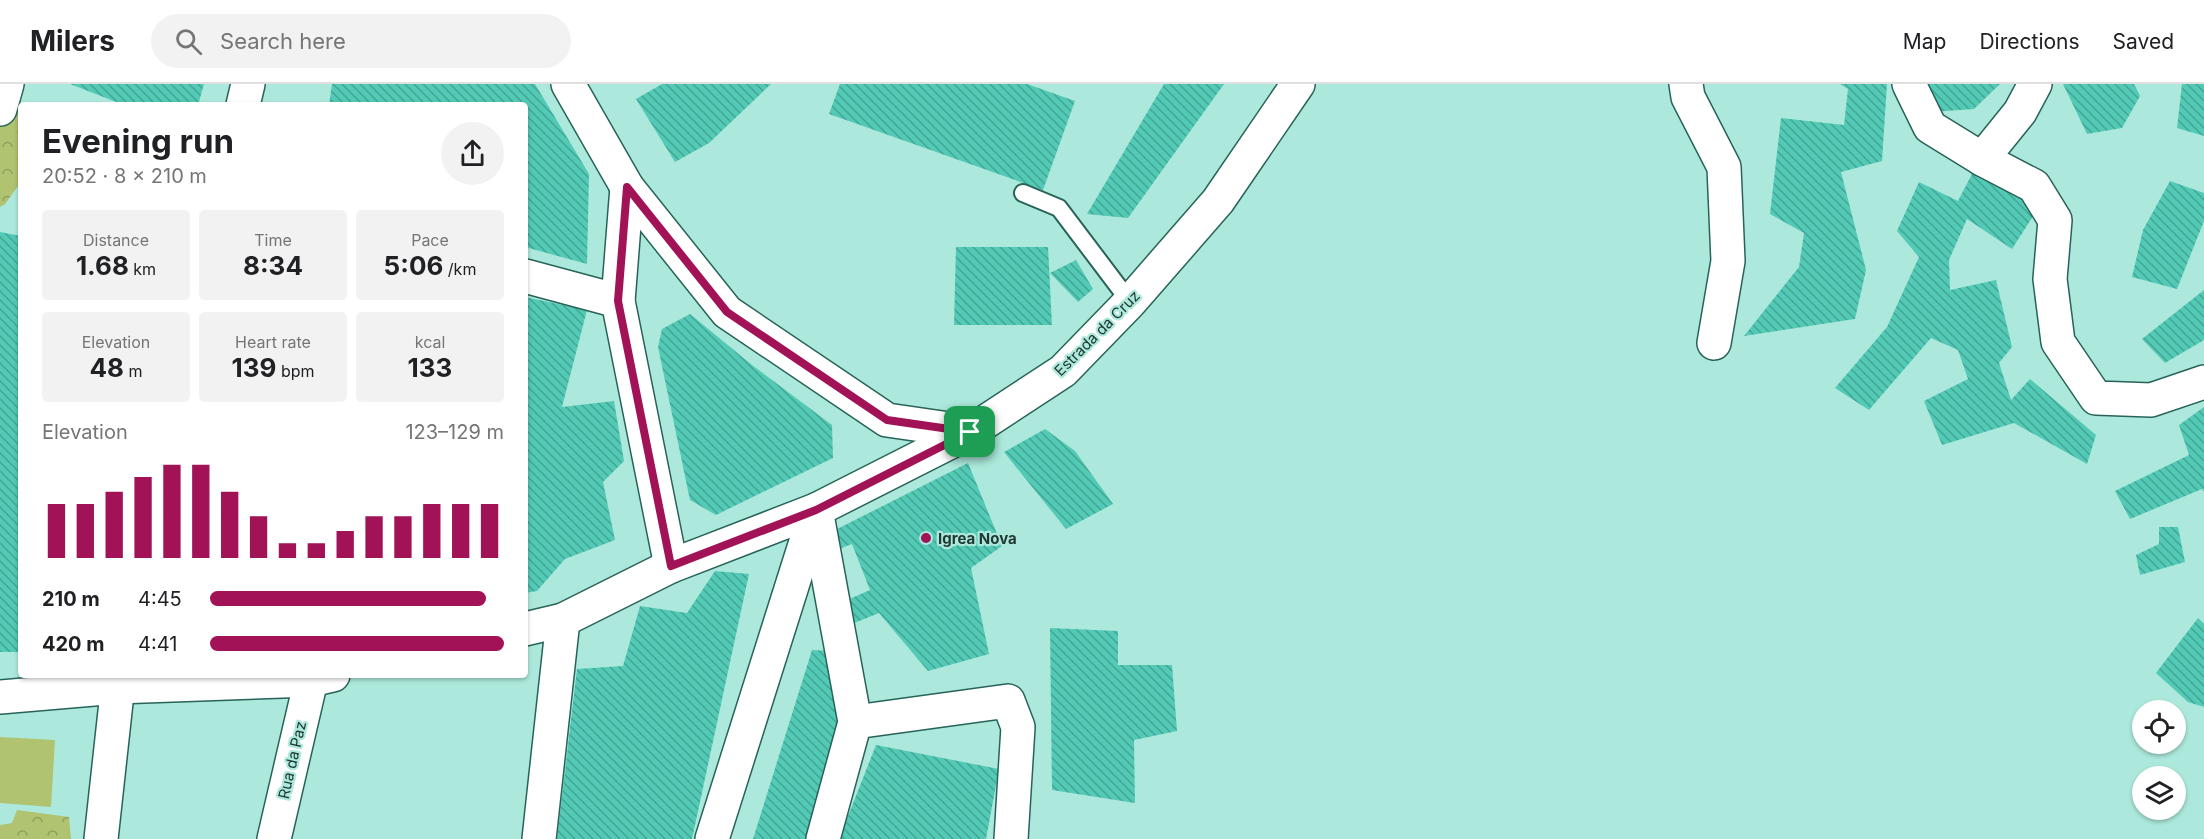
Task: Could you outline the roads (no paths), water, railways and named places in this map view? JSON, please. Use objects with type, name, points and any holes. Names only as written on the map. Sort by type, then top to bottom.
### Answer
[{"type":"street","points":[[0,109],[7,84]]},
{"type":"street","points":[[244,102],[248,84]]},
{"type":"street","points":[[568,84],[627,187],[727,312],[887,420],[970,432]]},
{"type":"street","name":"Estrada da Cruz","points":[[528,628],[563,620],[671,566],[816,510],[970,432],[1063,370],[1130,302],[1218,201],[1298,84]]},
{"type":"street","points":[[1686,84],[1688,97],[1724,167],[1728,261],[1714,343]]},
{"type":"street","points":[[1909,84],[1930,127],[1982,159],[2034,186],[2055,220],[2050,279],[2058,342],[2096,398],[2151,400],[2204,382]]},
{"type":"street","points":[[1982,159],[2020,112],[2035,84]]},
{"type":"street","points":[[627,187],[618,301],[671,566]]},
{"type":"street","points":[[528,277],[618,301]]},
{"type":"street","points":[[816,510],[855,722],[823,839]]},
{"type":"street","points":[[712,839],[816,510]]},
{"type":"street","points":[[539,839],[563,620]]},
{"type":"street","points":[[0,697],[118,681],[322,678]]},
{"type":"street","name":"Rua da Paz","points":[[274,839],[322,678]]},
{"type":"street","points":[[101,839],[118,681]]},
{"type":"street","points":[[855,722],[1008,700],[1018,727],[1011,839]]},
{"type":"lane","points":[[1023,193],[1059,208],[1130,302]]},
{"type":"place","name":"Igrea Nova","points":[[926,538]]}]
